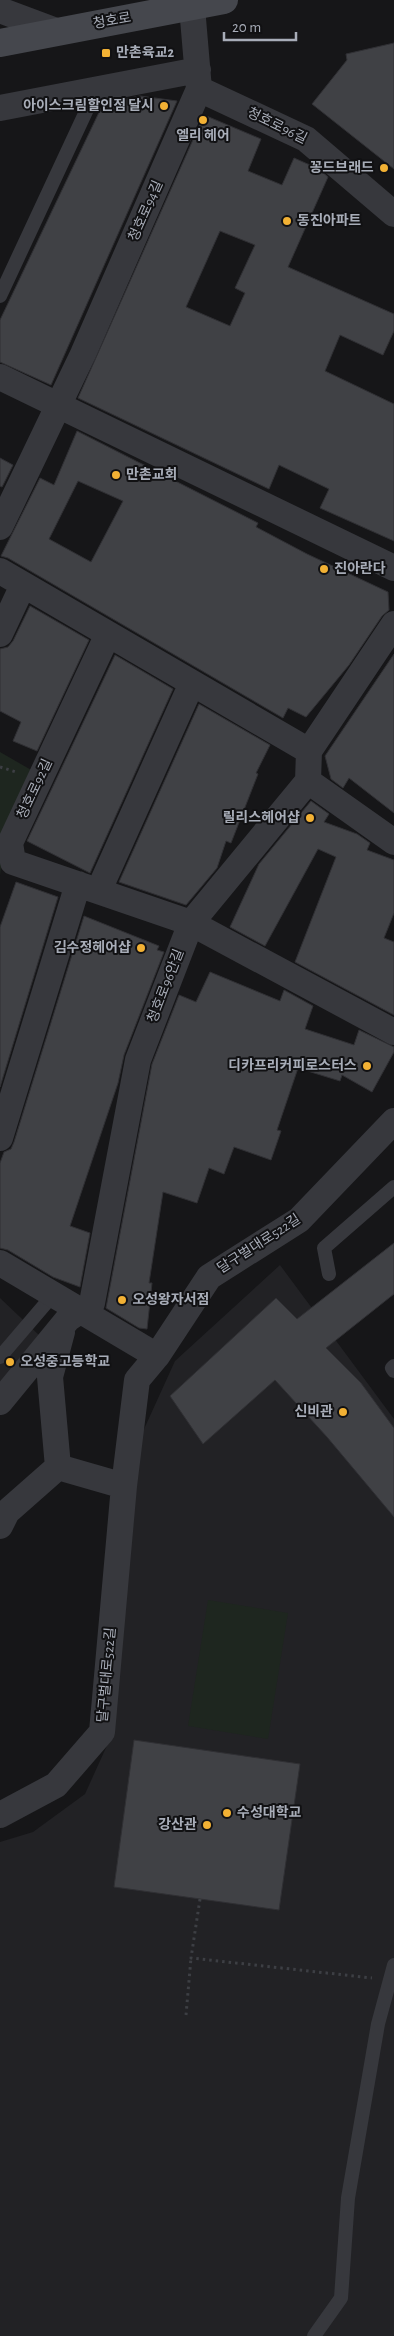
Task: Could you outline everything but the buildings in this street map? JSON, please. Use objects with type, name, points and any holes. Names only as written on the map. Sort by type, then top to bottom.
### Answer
[{"type":"main road","name":"청호로","points":[[0,43],[224,0]]},
{"type":"street","name":"청호로94길","points":[[58,407],[199,80],[192,7]]},
{"type":"street","points":[[0,10],[56,31]]},
{"type":"street","points":[[0,108],[96,90],[199,80]]},
{"type":"street","name":"청호로96길","points":[[199,80],[306,139],[394,214]]},
{"type":"street","points":[[0,378],[394,568]]},
{"type":"street","points":[[0,527],[58,407]]},
{"type":"street","points":[[0,572],[310,751]]},
{"type":"street","points":[[0,634],[23,585]]},
{"type":"street","points":[[394,624],[310,751],[308,781],[394,842]]},
{"type":"street","name":"청호로92길","points":[[108,634],[10,843],[13,862],[190,923]]},
{"type":"street","points":[[0,1138],[89,887],[192,683]]},
{"type":"street","name":"청호로96안길","points":[[71,1318],[92,1303],[138,1060],[190,923],[308,781]]},
{"type":"street","points":[[190,923],[394,1032]]},
{"type":"street","name":"달구벌대로522길","points":[[0,1815],[56,1785],[102,1732],[124,1486],[137,1380],[157,1356],[209,1276],[299,1220],[394,1121]]},
{"type":"street","points":[[0,1262],[53,1295],[71,1318],[157,1356]]},
{"type":"street","points":[[0,1402],[71,1318]]},
{"type":"street","points":[[58,1467],[50,1377],[71,1318]]},
{"type":"street","points":[[58,1467],[124,1486]]},
{"type":"street","points":[[0,1526],[7,1512],[58,1467]]},
{"type":"lane","points":[[0,296],[96,90]]},
{"type":"lane","points":[[329,1274],[324,1248],[394,1187]]},
{"type":"lane","points":[[0,1357],[53,1295]]},
{"type":"lane","points":[[394,1366],[392,1368],[394,1371]]},
{"type":"lane","points":[[314,2336],[341,2298],[348,2198],[378,2024],[394,1965]]},
{"type":"path","points":[[0,767],[17,772]]},
{"type":"path","points":[[186,2014],[191,1958],[200,1899]]},
{"type":"path","points":[[191,1958],[390,1980]]},
{"type":"shaded area","points":[[0,752],[33,771],[4,834],[0,876]]},
{"type":"shaded area","name":"수성대학교","points":[[280,1265],[394,1419],[394,2336],[0,2336],[0,1842],[33,1832],[85,1794],[114,1730],[140,1438],[175,1361]]},
{"type":"shaded area","name":"오성중고등학교","points":[[0,1298],[41,1337],[0,1387]]},
{"type":"shaded area","points":[[208,1600],[288,1613],[268,1739],[188,1726]]},
{"type":"place","name":"만촌육교2","points":[[106,53]]},
{"type":"place","name":"아이스크림할인점 달시","points":[[164,106]]},
{"type":"place","name":"엘리 헤어","points":[[203,120]]},
{"type":"place","name":"꽁드브래드","points":[[384,168]]},
{"type":"place","name":"동진아파트","points":[[287,221]]},
{"type":"place","name":"만촌교회","points":[[116,475]]},
{"type":"place","name":"진아란다","points":[[324,569]]},
{"type":"place","name":"릴리스헤어샵","points":[[310,818]]},
{"type":"place","name":"김수정헤어샵","points":[[141,948]]},
{"type":"place","name":"디카프리커피로스터스","points":[[367,1066]]},
{"type":"place","name":"오성왕자서점","points":[[122,1300]]},
{"type":"place","name":"오성중고등학교","points":[[10,1362]]},
{"type":"place","name":"신비관","points":[[343,1412]]},
{"type":"place","name":"수성대학교","points":[[227,1813]]},
{"type":"place","name":"강산관","points":[[207,1825]]}]
